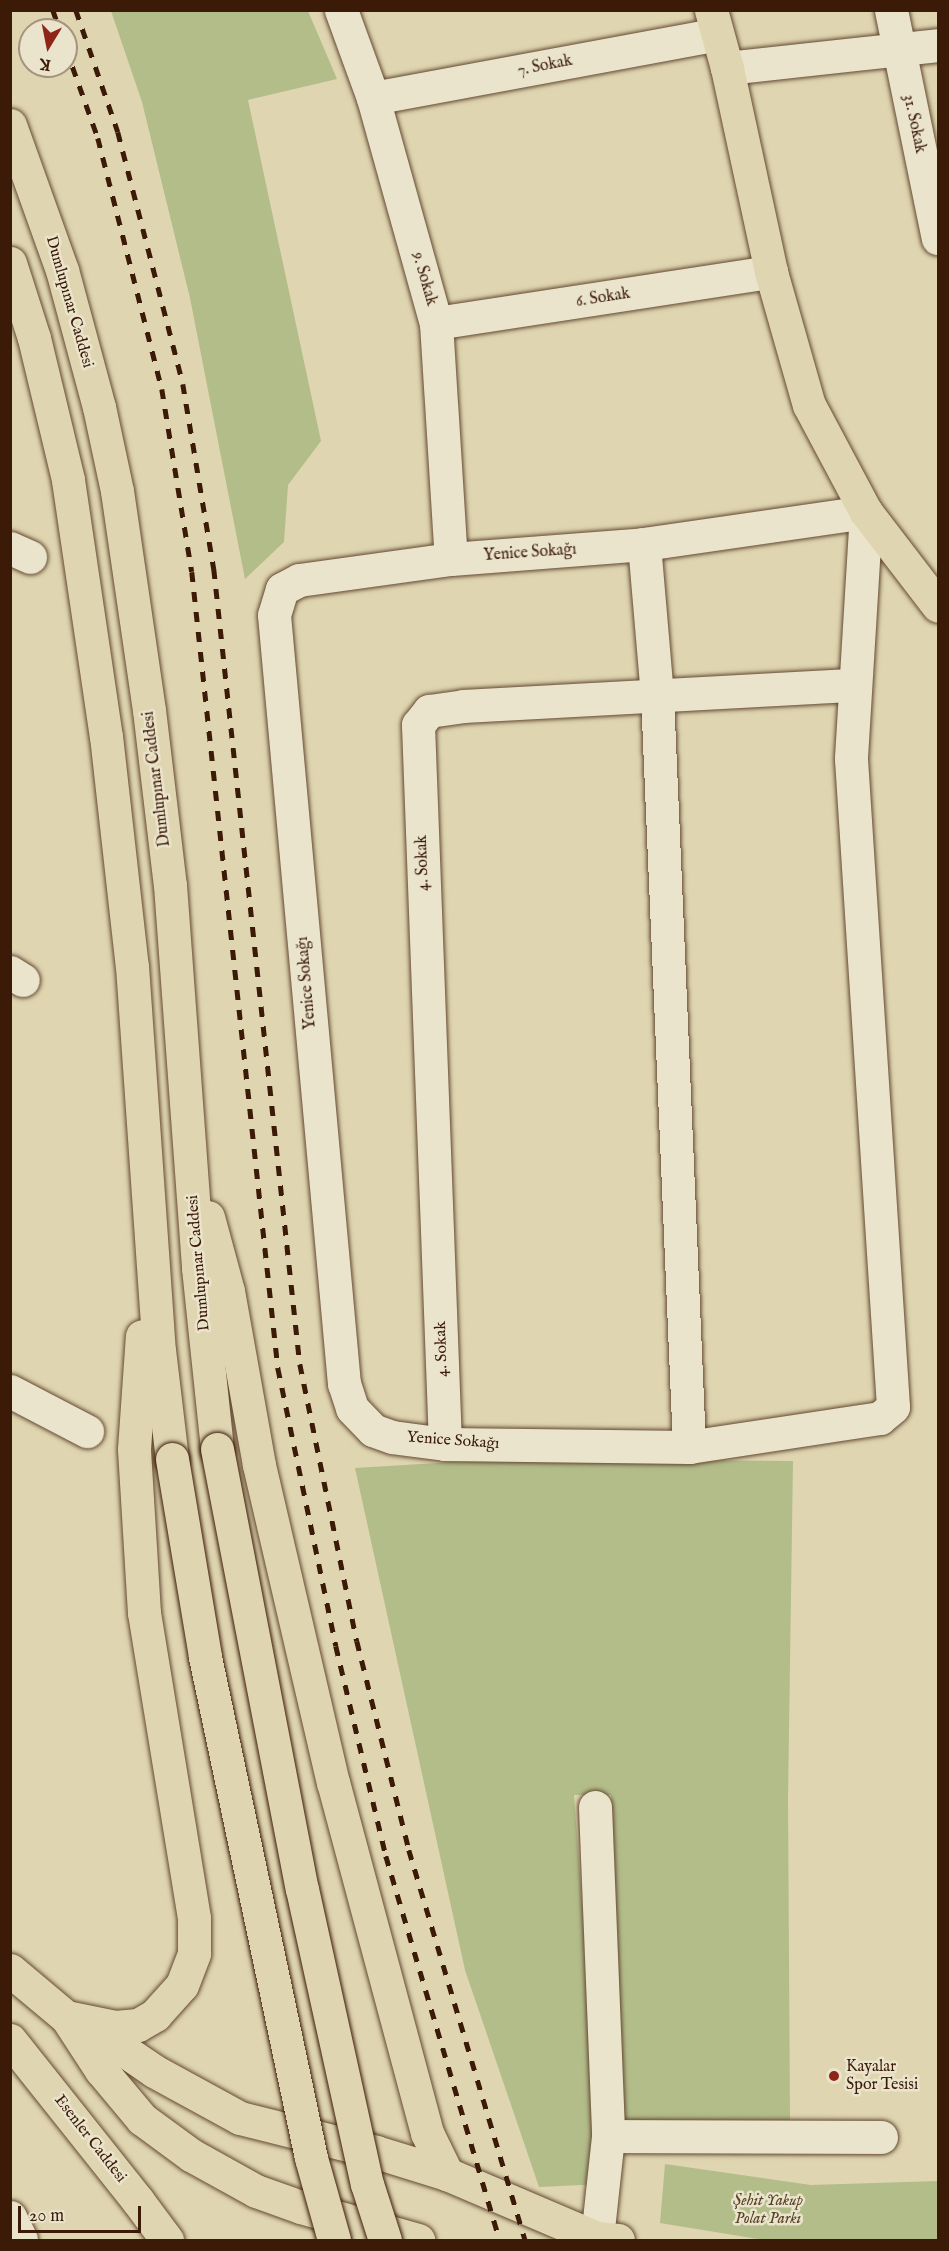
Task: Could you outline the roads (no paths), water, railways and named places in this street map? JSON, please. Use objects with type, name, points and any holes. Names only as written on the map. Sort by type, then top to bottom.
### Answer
[{"type":"main road","points":[[714,22],[727,68],[771,272],[808,405],[866,512],[939,606]]},
{"type":"main road","name":"Dumlupınar Caddesi","points":[[10,125],[62,270],[99,407],[117,491],[149,710],[170,885],[198,1268],[217,1449],[302,1889],[367,2184],[385,2241]]},
{"type":"main road","points":[[10,263],[34,338],[68,480],[82,561],[106,735],[132,966],[159,1350],[172,1459],[208,1668],[308,2146],[333,2241]]},
{"type":"main road","points":[[192,1168],[228,1291],[259,1465],[333,1782],[423,2121],[447,2174]]},
{"type":"main road","points":[[66,2016],[115,2027],[138,2025],[155,2015],[182,1985],[194,1953],[194,1918],[144,1613],[134,1449],[151,1217]]},
{"type":"main road","points":[[10,1970],[66,2016],[119,2047],[154,2072],[240,2118],[376,2152],[447,2174],[604,2240]]},
{"type":"main road","points":[[66,2016],[101,2070],[142,2119],[191,2155],[256,2191],[301,2207],[418,2241]]},
{"type":"main road","name":"Esenler Caddesi","points":[[10,2040],[138,2200],[167,2241]]},
{"type":"street","name":"9. Sokak","points":[[341,10],[373,98],[436,323],[450,559]]},
{"type":"street","name":"31. Sokak","points":[[891,10],[939,238]]},
{"type":"street","name":"7. Sokak","points":[[373,98],[714,22]]},
{"type":"street","points":[[727,68],[939,45]]},
{"type":"street","name":"6. Sokak","points":[[436,323],[771,272]]},
{"type":"street","points":[[854,685],[866,512]]},
{"type":"street","name":"Yenice Sokağı","points":[[854,685],[851,759],[893,1407],[880,1418],[689,1447],[445,1444],[392,1437],[373,1430],[352,1408],[344,1384],[274,615],[282,589],[299,580],[450,559],[644,544],[866,512]]},
{"type":"street","points":[[644,544],[657,695],[689,1447]]},
{"type":"street","name":"4. Sokak","points":[[445,1444],[418,725],[429,711],[463,706],[854,685]]},
{"type":"street","points":[[10,1391],[87,1431]]},
{"type":"street","points":[[595,1807],[608,2136],[604,2240]]},
{"type":"street","points":[[608,2136],[881,2137]]},
{"type":"street","points":[[10,2217],[21,2241]]},
{"type":"railway","points":[[53,10],[56,18]]},
{"type":"railway","points":[[76,10],[118,132],[183,384],[214,569],[300,1364],[357,1641],[409,1850],[525,2240]]},
{"type":"railway","points":[[77,78],[98,138],[162,389],[192,572],[278,1368],[336,1646],[386,1856],[500,2240]]},
{"type":"place","name":"Kayalar Spor Tesisi","points":[[834,2076]]},
{"type":"park label","name":"Şehit Yakup Polat Parkı","points":[[768,2210]]}]
